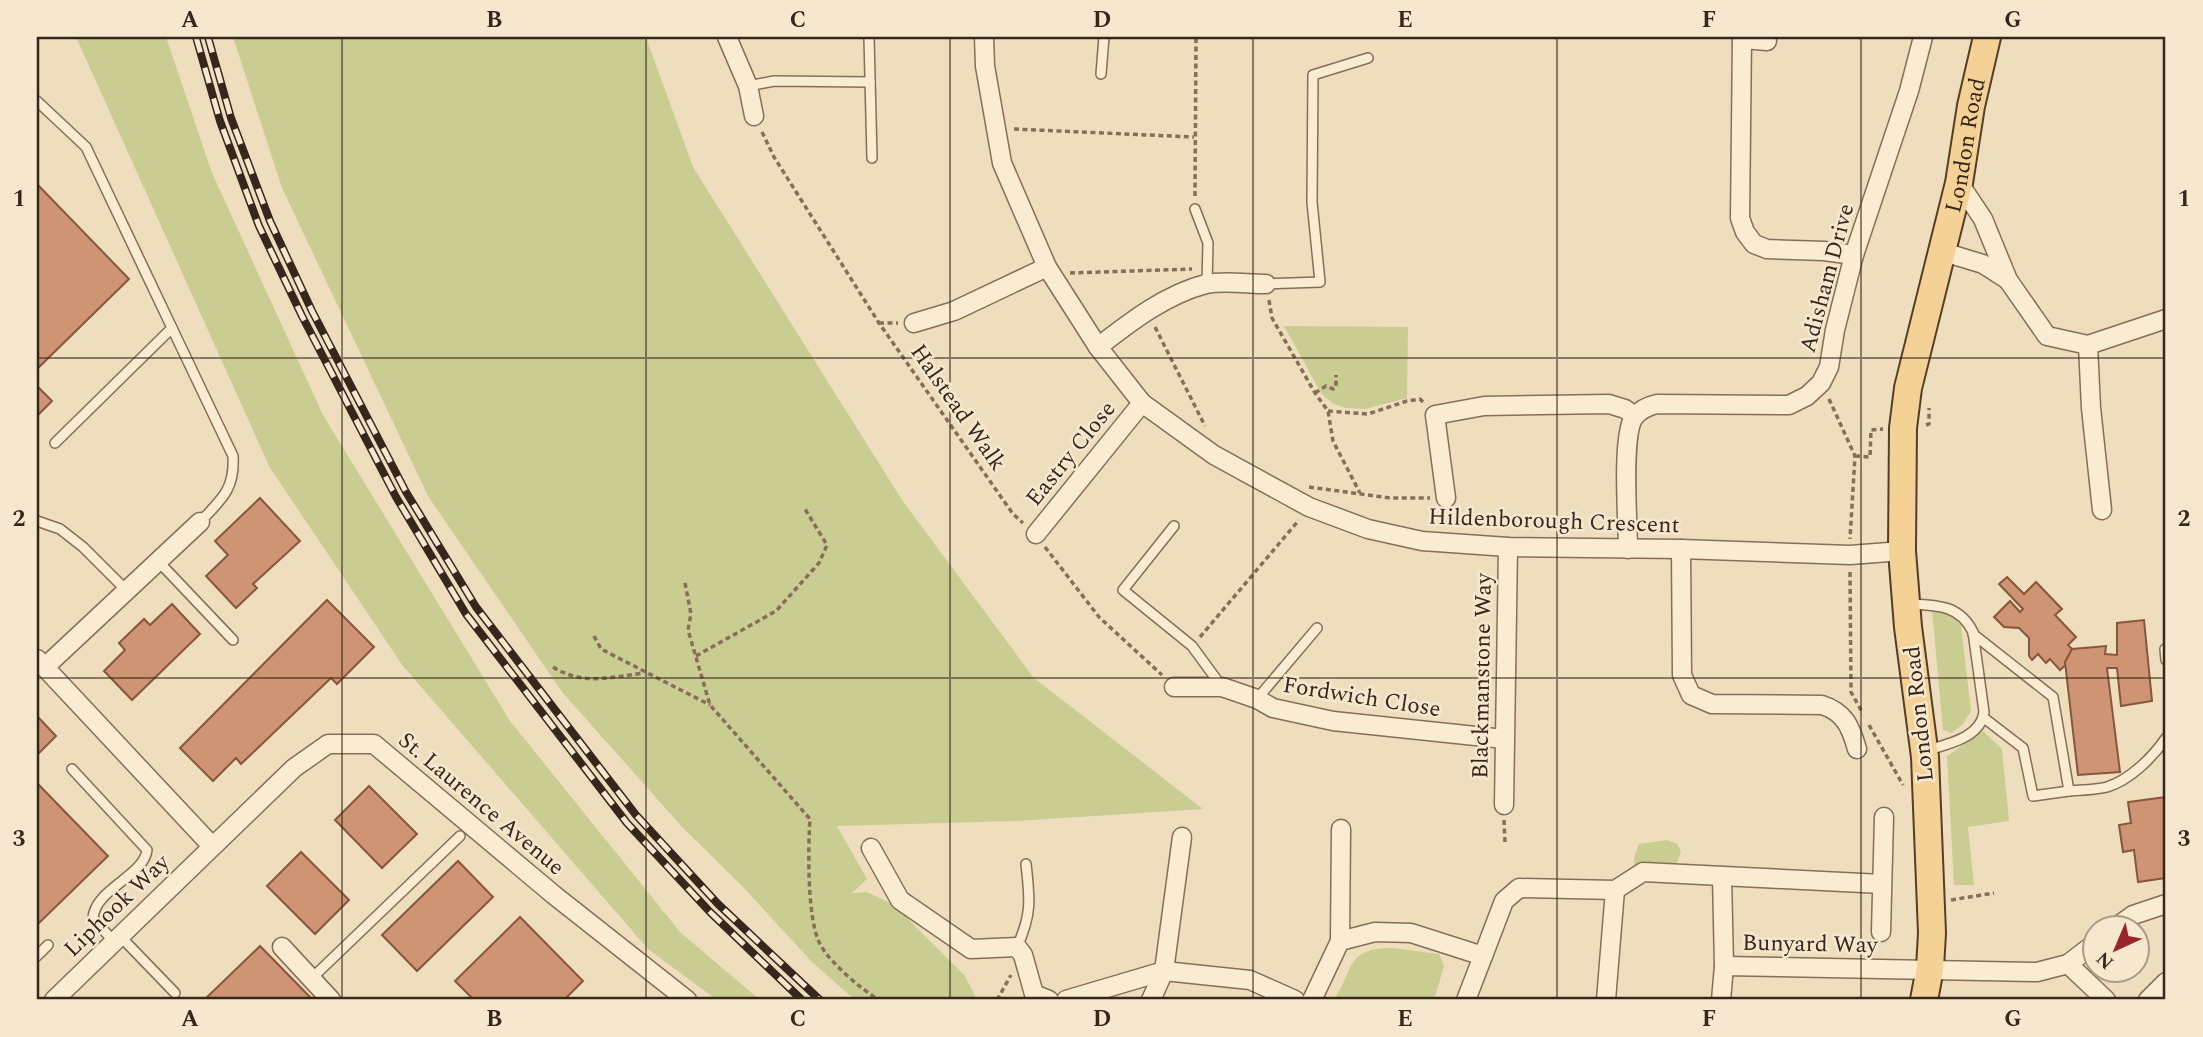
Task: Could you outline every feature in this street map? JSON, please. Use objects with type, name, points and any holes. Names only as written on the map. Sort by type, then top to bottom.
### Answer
[{"type":"main road","name":"London Road","points":[[1924,1000],[1930,968],[1932,933],[1924,751],[1902,551],[1903,428],[1908,388],[1959,183],[1971,106],[1987,37]]},
{"type":"street","points":[[727,37],[748,86],[754,116]]},
{"type":"street","name":"Hildenborough Crescent","points":[[984,37],[985,66],[1002,163],[1049,270],[1097,347],[1143,403],[1222,459],[1309,507],[1368,529],[1446,544],[1850,555],[1902,551]]},
{"type":"street","name":"Adisham Drive","points":[[1635,416],[1646,407],[1657,404],[1788,405],[1807,397],[1821,383],[1829,367],[1835,330],[1854,255],[1909,91],[1923,37]]},
{"type":"street","points":[[1767,41],[1742,38],[1740,218],[1745,232],[1754,244],[1767,249],[1854,255]]},
{"type":"street","points":[[1959,183],[1983,219],[2008,280],[2047,336],[2088,345],[2166,319]]},
{"type":"street","points":[[1940,251],[1983,264],[2008,280]]},
{"type":"street","points":[[915,323],[954,311],[1049,270]]},
{"type":"street","points":[[1097,347],[1208,276],[1266,284]]},
{"type":"street","points":[[2088,345],[2091,408],[2102,510]]},
{"type":"street","name":"Eastry Close","points":[[1035,534],[1143,403]]},
{"type":"street","points":[[1446,498],[1435,415],[1484,406],[1609,404],[1625,409],[1635,416],[1627,437],[1628,549]]},
{"type":"street","points":[[200,522],[159,562],[41,663],[212,846]]},
{"type":"street","name":"Blackmanstone Way","points":[[1504,805],[1508,547]]},
{"type":"street","points":[[1681,549],[1682,675],[1691,695],[1712,704],[1822,705],[1842,716],[1851,728],[1857,749]]},
{"type":"street","name":"Fordwich Close","points":[[1174,687],[1222,687],[1273,708],[1333,721],[1504,739]]},
{"type":"street","name":"St. Laurence Avenue","points":[[212,846],[294,768],[328,744],[374,744],[680,998]]},
{"type":"street","points":[[1881,932],[1884,817]]},
{"type":"street","points":[[1312,1000],[1340,941],[1340,829]]},
{"type":"street","points":[[1151,1000],[1164,971],[1182,837]]},
{"type":"street","name":"Liphook Way","points":[[54,1000],[212,846]]},
{"type":"street","points":[[871,848],[900,900],[971,949],[1017,947],[1023,955],[1034,994],[1049,1000]]},
{"type":"street","points":[[1466,1000],[1504,901],[1519,888],[1615,890],[1643,872],[1882,884]]},
{"type":"street","points":[[1722,877],[1724,966]]},
{"type":"street","points":[[1605,1000],[1615,890]]},
{"type":"street","points":[[2136,914],[2166,904]]},
{"type":"street","points":[[1340,941],[1375,932],[1411,933],[1483,956]]},
{"type":"street","points":[[282,947],[331,1000]]},
{"type":"street","points":[[2080,955],[2068,964],[2106,1000]]},
{"type":"street","name":"Bunyard Way","points":[[1721,1000],[1724,966],[2037,972],[2068,964]]},
{"type":"street","points":[[1066,1000],[1164,971],[1250,980],[1295,1000]]},
{"type":"street","points":[[2148,1000],[2166,982]]},
{"type":"lane","points":[[869,37],[872,158]]},
{"type":"lane","points":[[1101,74],[1104,37]]},
{"type":"lane","points":[[1266,284],[1320,282],[1312,202],[1312,75],[1368,58]]},
{"type":"lane","points":[[748,86],[774,81],[870,82]]},
{"type":"lane","points":[[37,101],[86,147],[233,456],[234,477],[223,497],[200,522]]},
{"type":"lane","points":[[1195,209],[1208,243],[1208,276]]},
{"type":"lane","points":[[55,443],[172,328]]},
{"type":"lane","points":[[37,520],[60,529],[83,547],[126,590]]},
{"type":"lane","points":[[1174,526],[1123,590],[1192,646],[1222,687]]},
{"type":"lane","points":[[159,562],[233,640]]},
{"type":"lane","points":[[1906,604],[1941,605],[1951,609],[1969,624],[1973,634],[1984,718],[1974,732],[1960,740],[1924,751]]},
{"type":"lane","points":[[1256,699],[1317,628]]},
{"type":"lane","points":[[1973,634],[2053,697],[2069,791]]},
{"type":"lane","points":[[2165,649],[2166,660]]},
{"type":"lane","points":[[1984,718],[2022,748],[2033,796],[2107,787],[2121,780],[2152,755],[2166,738]]},
{"type":"lane","points":[[72,769],[148,849],[143,861],[100,901],[94,910],[93,918],[175,993]]},
{"type":"lane","points":[[311,979],[460,836]]},
{"type":"lane","points":[[1017,947],[1025,929],[1030,905],[1026,864]]},
{"type":"lane","points":[[37,956],[48,945]]},
{"type":"path","points":[[1195,209],[1196,37]]},
{"type":"path","name":"Halstead Walk","points":[[754,116],[774,157],[879,323],[1013,514],[1035,534],[1099,617],[1174,687]]},
{"type":"path","points":[[996,128],[1194,137]]},
{"type":"path","points":[[1049,270],[1208,276]]},
{"type":"path","points":[[1266,284],[1272,318],[1328,411],[1333,442],[1360,493]]},
{"type":"path","points":[[1148,312],[1222,459]]},
{"type":"path","points":[[1315,393],[1326,386],[1333,389],[1336,387],[1336,375]]},
{"type":"path","points":[[1821,383],[1855,456],[1850,555],[1852,692],[1888,760],[1903,782],[1903,796]]},
{"type":"path","points":[[1328,411],[1368,414],[1420,399],[1435,415]]},
{"type":"path","points":[[1855,456],[1870,457],[1871,430],[1903,428]]},
{"type":"path","points":[[1306,487],[1390,498],[1446,498]]},
{"type":"path","points":[[1192,646],[1309,507]]},
{"type":"path","points":[[696,656],[776,611],[819,564],[827,545],[805,509]]},
{"type":"path","points":[[685,583],[691,614],[688,629],[710,705]]},
{"type":"path","points":[[594,636],[601,649],[710,705],[810,819],[808,862],[815,927],[820,945],[857,986],[879,1000]]},
{"type":"path","points":[[552,667],[589,681],[646,672]]},
{"type":"path","points":[[1930,902],[1994,893]]},
{"type":"green space","points":[[76,37],[166,37],[212,173],[323,415],[510,721],[680,932],[760,1000],[717,1000],[648,949],[403,666],[270,468]]},
{"type":"green space","points":[[233,37],[646,37],[693,167],[902,500],[1034,678],[1203,809],[1015,821],[837,826],[867,879],[852,893],[867,892],[893,904],[965,976],[977,1000],[855,1000],[812,962],[743,887],[683,828],[562,692],[428,496],[282,188]]},
{"type":"green space","points":[[1284,326],[1408,327],[1407,398],[1365,409],[1333,404],[1321,393]]},
{"type":"green space","points":[[1932,610],[1944,611],[1961,625],[1971,711],[1963,724],[1952,733],[1943,730]]},
{"type":"green space","points":[[1983,731],[2002,749],[2009,821],[1968,827],[1974,885],[1954,885],[1947,756]]},
{"type":"green space","points":[[1667,840],[1677,844],[1681,851],[1676,866],[1637,870],[1634,861],[1639,844]]},
{"type":"green space","points":[[1392,948],[1439,954],[1444,966],[1434,1000],[1334,1000],[1358,957],[1377,949]]},
{"type":"building","points":[[37,184],[129,279],[37,369]]},
{"type":"building","points":[[37,386],[52,401],[37,416]]},
{"type":"building","points":[[260,498],[300,541],[253,584],[257,588],[236,608],[206,576],[228,555],[215,541]]},
{"type":"building","points":[[2007,577],[2024,594],[2036,582],[2062,609],[2055,615],[2076,637],[2068,645],[2072,649],[2066,665],[2060,670],[2050,659],[2046,663],[2038,654],[2032,660],[2029,656],[2029,638],[2019,628],[2004,627],[1994,617],[2010,601],[2020,612],[2023,609],[1999,584]]},
{"type":"building","points":[[327,600],[374,647],[337,684],[331,678],[241,764],[236,758],[213,781],[180,748]]},
{"type":"building","points":[[172,604],[200,634],[132,700],[104,671],[125,650],[119,643],[144,619],[150,625]]},
{"type":"building","points":[[2144,620],[2152,701],[2121,706],[2117,668],[2107,668],[2120,772],[2078,775],[2065,662],[2072,649],[2106,646],[2105,654],[2117,655],[2117,623]]},
{"type":"building","points":[[37,716],[56,736],[37,755]]},
{"type":"building","points":[[37,783],[108,856],[37,925]]},
{"type":"building","points":[[369,786],[417,834],[382,868],[335,820]]},
{"type":"building","points":[[2166,797],[2166,878],[2138,882],[2134,850],[2123,852],[2119,825],[2131,823],[2128,802]]},
{"type":"building","points":[[301,852],[349,900],[315,934],[267,886]]},
{"type":"building","points":[[458,861],[493,897],[417,971],[382,935]]},
{"type":"building","points":[[520,917],[583,981],[564,1000],[474,1000],[455,981]]},
{"type":"building","points":[[260,946],[313,1000],[204,1000]]},
{"type":"railway","points":[[196,37],[220,121],[259,226],[302,316],[396,497],[466,614],[627,823],[710,912],[802,1000]]},
{"type":"railway","points":[[208,37],[231,118],[270,221],[312,311],[406,492],[476,607],[636,815],[718,904],[820,1000]]}]
